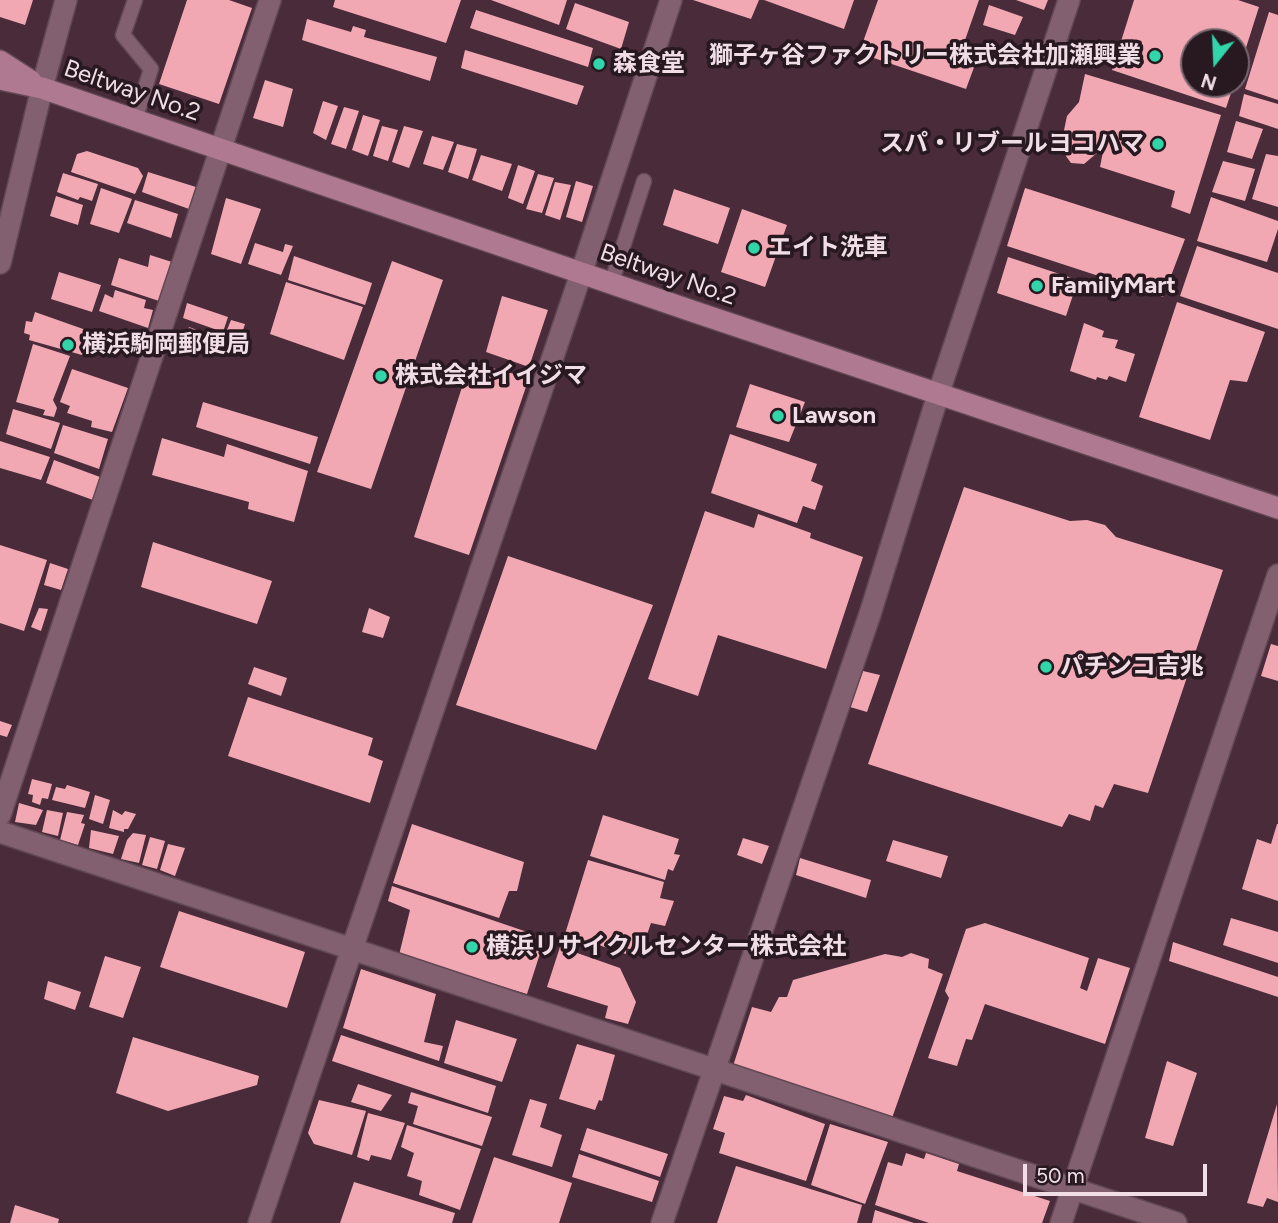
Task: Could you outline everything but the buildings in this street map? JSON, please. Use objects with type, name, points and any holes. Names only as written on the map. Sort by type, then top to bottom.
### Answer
[{"type":"main road","name":"Beltway No.2","points":[[0,61],[42,88]]},
{"type":"main road","name":"Beltway No.2","points":[[0,79],[42,88],[581,274],[1278,508]]},
{"type":"street","points":[[1,255],[66,0]]},
{"type":"street","points":[[0,815],[270,0]]},
{"type":"street","points":[[259,1223],[581,274],[671,0]]},
{"type":"street","points":[[662,1223],[870,614],[938,395],[1069,0]]},
{"type":"street","points":[[1061,1223],[1278,575]]},
{"type":"street","points":[[0,832],[1176,1223]]},
{"type":"lane","points":[[135,0],[123,35],[151,68],[135,120]]},
{"type":"lane","points":[[611,284],[644,181]]},
{"type":"place","name":"獅子ヶ谷ファクトリー株式会社加瀬興業","points":[[1155,56]]},
{"type":"place","name":"森食堂","points":[[599,64]]},
{"type":"place","name":"スパ・リブールヨコハマ","points":[[1158,144]]},
{"type":"place","name":"エイト洗車","points":[[754,248]]},
{"type":"place","name":"FamilyMart","points":[[1037,286]]},
{"type":"place","name":"横浜駒岡郵便局","points":[[68,345]]},
{"type":"place","name":"株式会社イイジマ","points":[[381,376]]},
{"type":"place","name":"Lawson","points":[[778,416]]},
{"type":"place","name":"パチンコ吉兆","points":[[1046,667]]},
{"type":"place","name":"横浜リサイクルセンター株式会社","points":[[472,947]]}]
